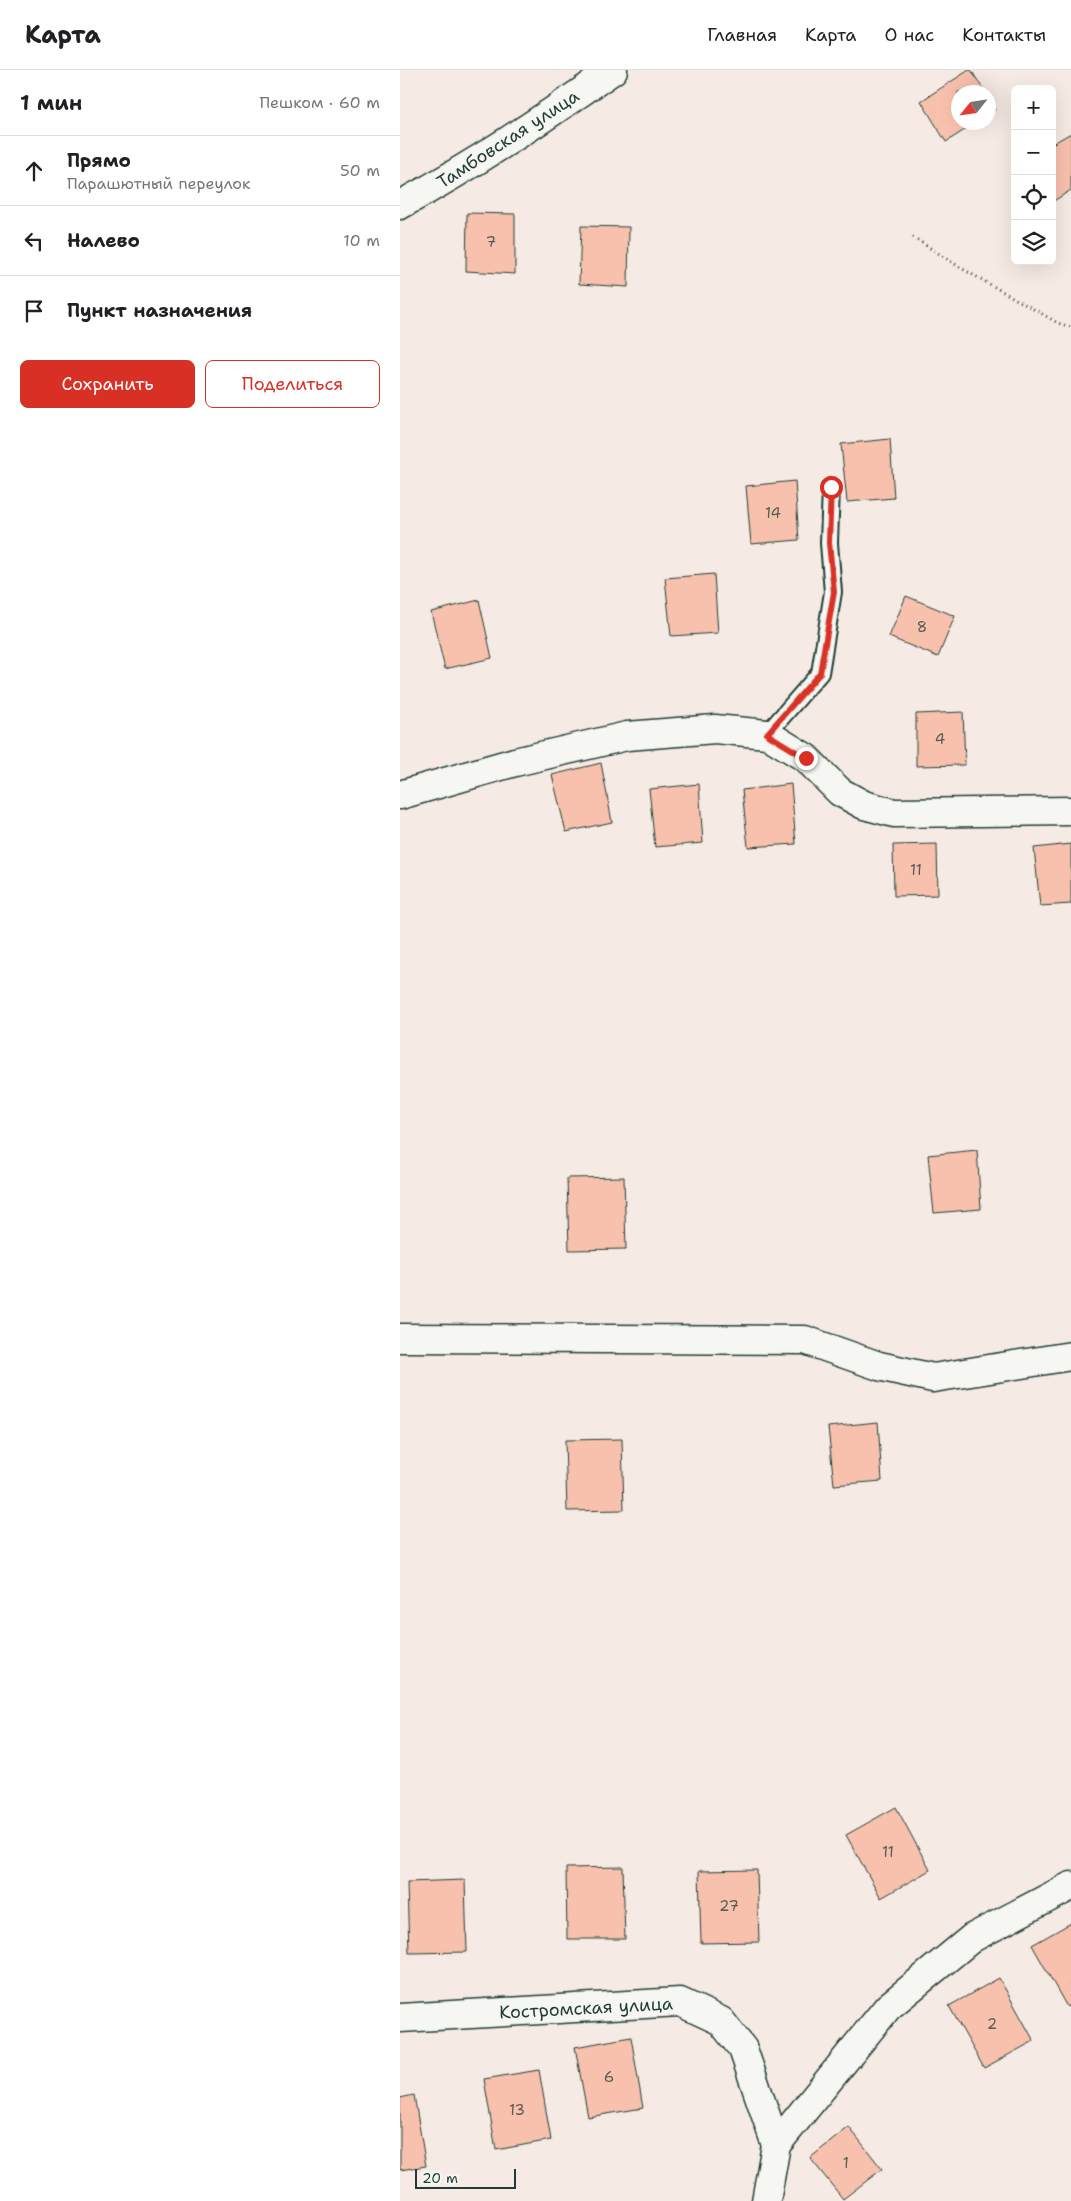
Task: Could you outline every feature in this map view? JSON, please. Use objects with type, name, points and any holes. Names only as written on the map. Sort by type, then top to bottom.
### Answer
[{"type":"street","name":"Тамбовская улица","points":[[400,206],[530,127],[613,70]]},
{"type":"street","points":[[400,795],[515,762],[627,736],[715,730],[767,734],[806,758],[840,792],[864,804],[894,813],[1071,811]]},
{"type":"street","points":[[400,1338],[805,1340],[879,1366],[933,1378],[1071,1356]]},
{"type":"street","points":[[766,2201],[776,2145],[888,2007],[972,1938],[1071,1886]]},
{"type":"street","name":"Костромская улица","points":[[400,2018],[680,2002],[721,2021],[743,2049],[776,2145]]},
{"type":"lane","points":[[767,734],[820,673],[834,592],[829,543],[831,487]]},
{"type":"path","points":[[913,237],[961,268],[1050,318],[1071,326]]},
{"type":"building","points":[[969,70],[971,70],[981,85],[951,85],[951,130],[965,130],[946,142],[921,101]]},
{"type":"building","points":[[1071,133],[1071,190],[1056,199],[1056,175],[1056,142]]},
{"type":"building","points":[[467,213],[515,214],[515,274],[466,271]]},
{"type":"building","points":[[581,226],[629,227],[628,287],[579,284]]},
{"type":"building","points":[[890,439],[894,498],[847,502],[841,444]]},
{"type":"building","points":[[795,481],[799,540],[751,544],[746,486]]},
{"type":"building","points":[[714,574],[718,633],[671,636],[665,578]]},
{"type":"building","points":[[906,596],[955,616],[938,657],[889,637]]},
{"type":"building","points":[[479,600],[492,658],[445,669],[431,612]]},
{"type":"building","points":[[963,712],[965,765],[916,766],[916,714]]},
{"type":"building","points":[[601,763],[612,822],[566,832],[552,775]]},
{"type":"building","points":[[699,784],[703,843],[655,847],[649,789]]},
{"type":"building","points":[[791,784],[796,844],[748,847],[742,790]]},
{"type":"building","points":[[937,844],[938,895],[894,896],[893,845]]},
{"type":"building","points":[[1071,844],[1071,904],[1040,906],[1034,848]]},
{"type":"building","points":[[977,1150],[981,1209],[934,1213],[928,1155]]},
{"type":"building","points":[[624,1177],[626,1249],[569,1250],[567,1178]]},
{"type":"building","points":[[878,1422],[882,1481],[834,1485],[828,1427]]},
{"type":"building","points":[[622,1439],[624,1510],[567,1511],[565,1440]]},
{"type":"building","points":[[896,1807],[930,1870],[881,1898],[846,1835]]},
{"type":"building","points":[[623,1867],[625,1939],[567,1939],[566,1868]]},
{"type":"building","points":[[757,1870],[759,1942],[701,1943],[699,1871]]},
{"type":"building","points":[[465,1880],[467,1952],[409,1953],[407,1882]]},
{"type":"building","points":[[1071,1923],[1071,2005],[1067,2007],[1032,1945]]},
{"type":"building","points":[[999,1978],[1034,2041],[984,2068],[949,2006]]},
{"type":"building","points":[[631,2037],[643,2108],[588,2117],[575,2047]]},
{"type":"building","points":[[539,2070],[551,2140],[496,2150],[484,2079]]},
{"type":"building","points":[[414,2095],[426,2166],[400,2170],[400,2098]]},
{"type":"building","points":[[849,2127],[882,2169],[843,2199],[810,2158]]},
{"type":"route","points":[[806,758],[767,734],[820,673],[834,592],[829,543],[831,487]]}]
